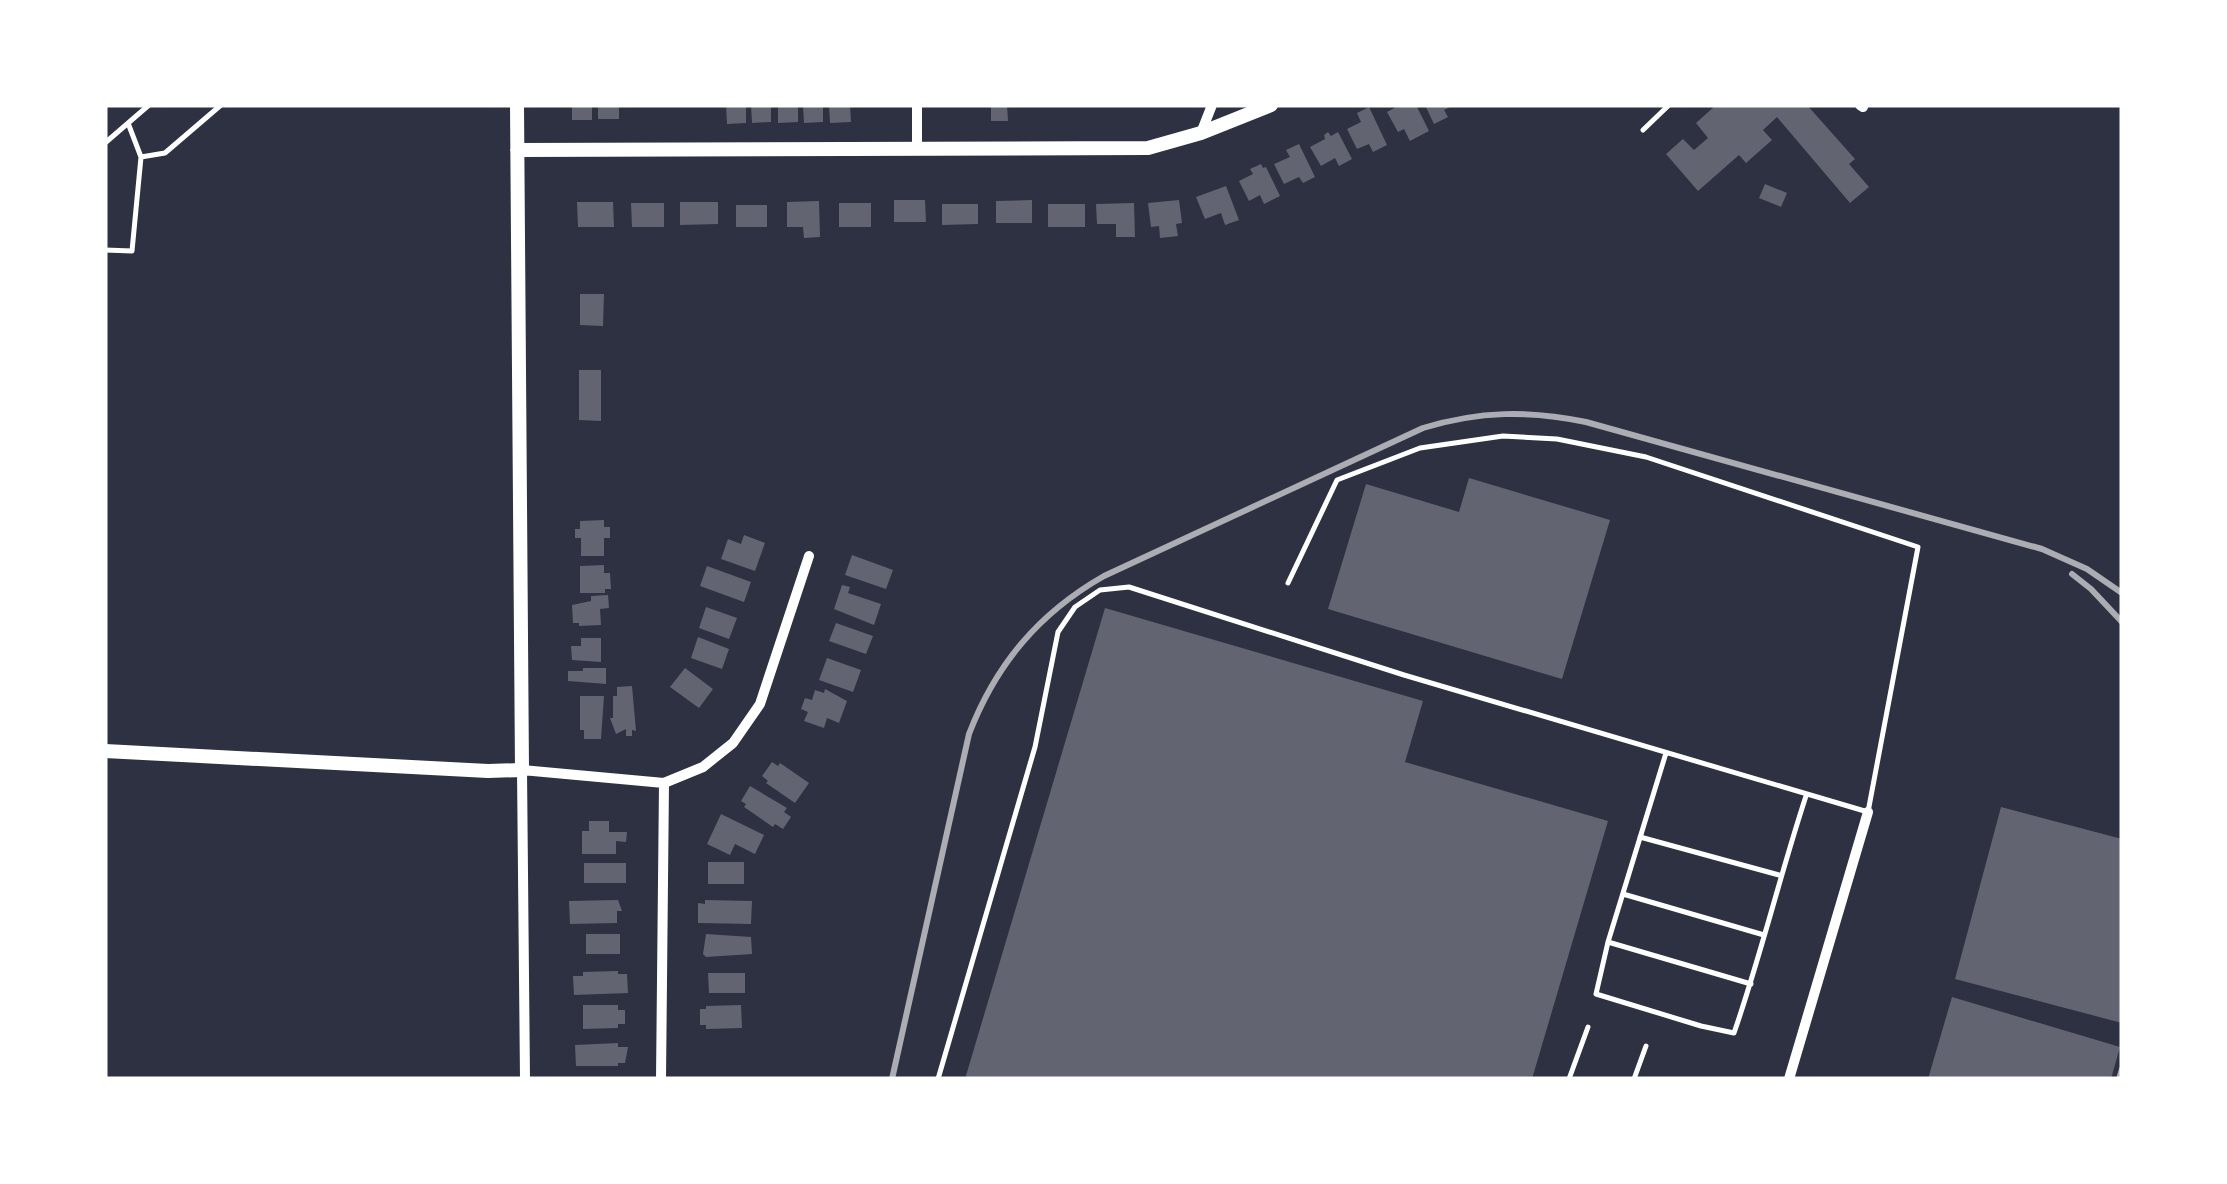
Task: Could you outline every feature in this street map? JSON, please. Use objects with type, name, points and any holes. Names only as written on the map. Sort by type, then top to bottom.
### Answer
[{"type":"street","points":[[517,105],[525,1079]]},
{"type":"street","points":[[917,105],[917,148]]},
{"type":"street","points":[[1201,133],[1212,105]]},
{"type":"street","points":[[518,150],[1148,148],[1201,133],[1271,105]]},
{"type":"street","points":[[105,751],[488,772],[522,770],[664,783],[703,767],[718,755],[732,743],[760,704],[810,556]]},
{"type":"street","points":[[660,1079],[664,783]]},
{"type":"street","points":[[1789,1079],[1868,812]]},
{"type":"lane","points":[[105,143],[149,105]]},
{"type":"lane","points":[[141,158],[164,153],[221,105]]},
{"type":"lane","points":[[1643,130],[1669,105]]},
{"type":"lane","points":[[105,250],[132,250],[141,158],[128,122]]},
{"type":"lane","points":[[938,1079],[1035,747],[1058,632],[1075,608],[1100,590],[1128,587],[1868,812],[1918,547],[1646,457],[1557,439],[1503,436],[1420,448],[1337,480],[1288,582]]},
{"type":"lane","points":[[1666,752],[1596,994],[1734,1034],[1806,796]]},
{"type":"lane","points":[[1640,837],[1779,876]]},
{"type":"lane","points":[[1623,894],[1764,935]]},
{"type":"lane","points":[[1608,942],[1751,984]]},
{"type":"lane","points":[[1569,1079],[1588,1027]]},
{"type":"lane","points":[[1634,1079],[1646,1046]]},
{"type":"building","points":[[572,105],[592,105],[592,120],[572,120]]},
{"type":"building","points":[[598,105],[619,105],[619,119],[598,119]]},
{"type":"building","points":[[726,105],[746,105],[746,123],[727,124]]},
{"type":"building","points":[[751,105],[771,105],[771,122],[752,123]]},
{"type":"building","points":[[778,105],[798,105],[798,122],[778,123]]},
{"type":"building","points":[[803,105],[823,105],[823,122],[804,123]]},
{"type":"building","points":[[829,105],[850,105],[851,122],[830,123]]},
{"type":"building","points":[[991,105],[1007,105],[1008,121],[991,121]]},
{"type":"building","points":[[1400,105],[1416,105],[1429,131],[1410,141],[1404,129],[1398,132],[1387,112]]},
{"type":"building","points":[[1425,105],[1454,105],[1444,110],[1448,117],[1434,124]]},
{"type":"building","points":[[1716,105],[1807,105],[1855,159],[1849,164],[1869,187],[1850,203],[1777,117],[1763,130],[1772,140],[1746,163],[1739,155],[1698,191],[1666,154],[1683,139],[1694,150],[1708,138],[1696,123]]},
{"type":"building","points":[[1369,107],[1387,145],[1373,152],[1369,144],[1357,149],[1347,129],[1361,122],[1357,113]]},
{"type":"building","points":[[1328,132],[1331,136],[1338,132],[1352,159],[1339,166],[1335,158],[1321,166],[1310,147],[1325,139]]},
{"type":"building","points":[[1299,144],[1315,177],[1303,183],[1299,177],[1284,184],[1274,164],[1290,157],[1286,150]]},
{"type":"building","points":[[1261,164],[1280,196],[1264,204],[1260,195],[1249,201],[1239,181],[1253,174],[1250,169]]},
{"type":"building","points":[[1765,184],[1787,193],[1781,207],[1759,198]]},
{"type":"building","points":[[1226,186],[1239,220],[1225,225],[1221,213],[1205,219],[1196,197]]},
{"type":"building","points":[[894,200],[925,200],[926,222],[894,222]]},
{"type":"building","points":[[1032,200],[1032,223],[996,223],[996,201]]},
{"type":"building","points":[[1179,200],[1182,223],[1176,224],[1178,236],[1160,238],[1159,226],[1151,227],[1148,203]]},
{"type":"building","points":[[819,201],[820,237],[804,238],[803,227],[787,227],[787,202]]},
{"type":"building","points":[[577,202],[613,202],[614,227],[578,227]]},
{"type":"building","points":[[680,202],[718,202],[718,224],[680,225]]},
{"type":"building","points":[[631,203],[664,203],[664,227],[632,227]]},
{"type":"building","points":[[839,203],[871,203],[871,227],[839,227]]},
{"type":"building","points":[[1134,203],[1135,237],[1116,237],[1116,224],[1097,224],[1096,204]]},
{"type":"building","points":[[942,204],[978,204],[978,224],[942,225]]},
{"type":"building","points":[[1048,204],[1085,204],[1085,227],[1048,227]]},
{"type":"building","points":[[736,205],[767,205],[767,227],[736,227]]},
{"type":"building","points":[[580,294],[604,294],[603,326],[580,325]]},
{"type":"building","points":[[579,370],[601,370],[601,421],[579,420]]},
{"type":"building","points":[[1469,478],[1610,520],[1562,679],[1328,609],[1366,484],[1459,512]]},
{"type":"building","points":[[604,520],[604,527],[610,527],[610,538],[604,538],[604,556],[581,556],[581,538],[575,538],[580,521]]},
{"type":"building","points":[[744,535],[765,543],[755,571],[721,559],[728,539],[741,544]]},
{"type":"building","points":[[852,555],[893,570],[886,589],[845,575]]},
{"type":"building","points":[[604,565],[604,573],[610,573],[611,589],[605,589],[605,593],[580,593],[580,566]]},
{"type":"building","points":[[707,566],[751,582],[744,602],[700,586]]},
{"type":"building","points":[[842,585],[850,587],[848,593],[881,604],[874,625],[834,609]]},
{"type":"building","points":[[608,595],[609,608],[600,609],[601,625],[573,623],[572,605],[591,601],[591,596]]},
{"type":"building","points":[[706,607],[737,618],[729,639],[699,628]]},
{"type":"building","points":[[1105,608],[1423,701],[1405,762],[1608,821],[1532,1079],[965,1079]]},
{"type":"building","points":[[836,623],[873,636],[866,654],[829,641]]},
{"type":"building","points":[[698,637],[729,649],[722,669],[691,658]]},
{"type":"building","points":[[581,638],[601,638],[601,662],[572,660],[571,646],[581,646]]},
{"type":"building","points":[[827,658],[861,670],[853,692],[819,680]]},
{"type":"building","points":[[606,668],[606,684],[568,681],[568,671]]},
{"type":"building","points":[[685,668],[713,689],[699,708],[670,687]]},
{"type":"building","points":[[632,686],[636,731],[632,730],[632,736],[626,736],[626,729],[616,734],[610,718],[613,696],[617,696],[617,687]]},
{"type":"building","points":[[825,689],[847,701],[839,723],[827,718],[824,728],[804,721],[808,712],[801,709],[805,698],[812,700],[815,690],[824,693]]},
{"type":"building","points":[[580,696],[604,696],[601,739],[584,739],[584,730],[580,730]]},
{"type":"building","points":[[772,762],[778,766],[780,763],[809,783],[795,803],[762,776]]},
{"type":"building","points":[[750,786],[787,808],[784,812],[791,817],[783,829],[775,824],[773,827],[744,807],[746,804],[741,801]]},
{"type":"building","points":[[2001,807],[2122,839],[2122,1023],[1955,979]]},
{"type":"building","points":[[721,814],[764,835],[755,854],[735,844],[730,855],[707,844]]},
{"type":"building","points":[[589,821],[609,821],[609,832],[627,832],[626,842],[616,841],[616,854],[582,854],[582,831],[589,831]]},
{"type":"building","points":[[708,862],[744,862],[744,884],[708,884]]},
{"type":"building","points":[[584,863],[626,863],[626,883],[584,883]]},
{"type":"building","points":[[618,900],[622,911],[617,911],[617,923],[570,924],[569,901]]},
{"type":"building","points":[[705,900],[752,901],[751,924],[698,923],[698,903],[705,904]]},
{"type":"building","points":[[586,934],[620,934],[620,954],[586,954]]},
{"type":"building","points":[[706,934],[751,937],[752,954],[706,957]]},
{"type":"building","points":[[618,971],[627,974],[628,993],[574,995],[573,976]]},
{"type":"building","points":[[708,973],[745,973],[745,993],[709,993]]},
{"type":"building","points":[[1952,997],[2120,1047],[2111,1079],[1928,1079]]},
{"type":"building","points":[[583,1005],[618,1005],[618,1010],[625,1010],[625,1024],[618,1024],[618,1028],[583,1029]]},
{"type":"building","points":[[741,1005],[742,1028],[706,1029],[706,1025],[700,1025],[700,1009],[706,1006]]},
{"type":"building","points":[[618,1043],[618,1047],[628,1047],[625,1063],[576,1066],[575,1045]]},
{"type":"railway","points":[[892,1079],[969,734],[992,685],[1022,643],[1059,606],[1104,576],[1423,428],[1504,414],[1586,422],[2042,549],[2087,569],[2122,593]]},
{"type":"railway","points":[[2072,574],[2122,622]]},
{"type":"railway","points":[[2119,1079],[2122,1069]]}]
